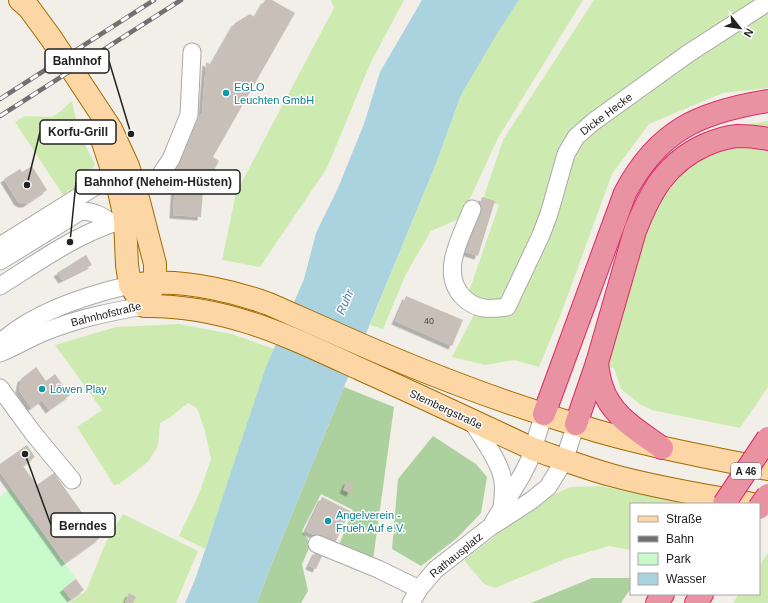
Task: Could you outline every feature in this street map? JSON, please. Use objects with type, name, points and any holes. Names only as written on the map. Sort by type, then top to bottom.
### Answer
[{"type":"highway","points":[[544,414],[625,193],[643,163],[677,130],[712,114],[737,106],[768,101]]},
{"type":"highway","points":[[576,424],[597,363],[635,231],[642,212],[658,183],[670,168],[684,156],[712,142],[736,136],[768,139]]},
{"type":"highway","points":[[597,363],[602,387],[611,406],[622,419],[662,448]]},
{"type":"highway","name":"A 46","points":[[725,503],[768,438]]},
{"type":"highway","points":[[760,507],[768,495]]},
{"type":"main road","points":[[20,0],[29,8],[51,38],[111,128],[117,140],[132,182],[127,219],[127,265],[130,285],[153,306]]},
{"type":"main road","points":[[84,88],[127,219],[155,264],[162,283],[212,288],[269,304],[384,354],[454,382],[576,424],[662,448],[768,469]]},
{"type":"main road","name":"Bahnhofstraße","points":[[130,285],[162,283],[153,306]]},
{"type":"main road","name":"Stembergstraße","points":[[153,306],[192,308],[243,320],[297,340],[533,449],[564,461],[612,476],[674,490],[746,503]]},
{"type":"street","name":"Dicke Hecke","points":[[472,209],[454,253],[452,268],[453,280],[463,297],[477,306],[490,309],[507,307],[541,235],[549,214],[566,154],[576,137],[593,122],[689,53],[768,2]]},
{"type":"street","points":[[132,182],[157,180],[171,159],[189,115],[192,52]]},
{"type":"street","points":[[0,246],[99,184]]},
{"type":"street","points":[[0,261],[81,211],[89,211],[101,215],[127,219]]},
{"type":"street","points":[[0,286],[70,242],[94,230],[127,219]]},
{"type":"street","name":"Bahnhofstraße","points":[[0,343],[8,335],[31,320],[76,300],[130,285]]},
{"type":"street","name":"Bahnhofstraße","points":[[0,353],[67,324],[109,312],[153,306]]},
{"type":"street","points":[[0,388],[32,433],[72,480]]},
{"type":"street","name":"Rathausplatz","points":[[490,528],[522,475],[533,449],[544,414]]},
{"type":"street","name":"Rathausplatz","points":[[471,420],[496,461],[502,474],[504,494],[502,510]]},
{"type":"street","name":"Rathausplatz","points":[[415,596],[434,570],[490,528],[548,488],[564,461],[576,424]]},
{"type":"street","points":[[317,544],[378,569],[415,596]]},
{"type":"green space","points":[[331,0],[404,0],[370,64],[327,168],[260,267],[222,260],[236,193],[334,8]]},
{"type":"green space","points":[[519,0],[583,0],[498,138],[461,218],[431,231],[406,274],[383,329],[370,325],[435,166],[461,95],[497,33]]},
{"type":"green space","points":[[594,0],[768,0],[768,88],[723,93],[649,124],[612,174],[562,311],[539,367],[514,360],[485,365],[452,357],[478,307],[467,297],[499,205],[483,199],[503,140]]},
{"type":"green space","points":[[72,101],[79,133],[95,164],[85,181],[63,195],[15,122],[25,116],[51,117],[56,115]]},
{"type":"green space","points":[[768,121],[768,132],[733,127]]},
{"type":"green space","points":[[729,147],[768,147],[768,387],[740,428],[652,410],[641,405],[621,389],[614,368],[607,367],[645,229],[670,183],[692,162]]},
{"type":"green space","points":[[179,324],[232,334],[274,349],[205,549],[179,536],[199,494],[211,459],[205,431],[197,408],[188,403],[160,423],[158,446],[148,462],[119,484],[114,485],[77,427],[102,410],[55,345],[116,327]]},
{"type":"green space","points":[[344,387],[394,407],[373,560],[339,545],[353,510],[321,494],[302,531],[311,544],[302,564],[308,591],[301,603],[257,603],[270,568]]},
{"type":"green space","points":[[433,436],[476,464],[487,477],[481,513],[457,538],[421,566],[392,549],[398,479]]},
{"type":"green space","points":[[601,486],[680,503],[630,503],[630,550],[609,546],[565,559],[495,588],[484,584],[464,560],[541,501],[570,487]]},
{"type":"green space","points":[[10,489],[76,579],[63,589],[71,599],[66,603],[0,603],[0,497]]},
{"type":"green space","points":[[123,514],[198,551],[176,603],[69,603],[86,591],[106,542]]},
{"type":"green space","points":[[768,553],[768,603],[733,603],[738,595],[760,595],[760,565]]},
{"type":"green space","points":[[592,578],[630,578],[630,590],[621,603],[531,603]]},
{"type":"water","name":"Ruhr","points":[[422,0],[519,0],[498,32],[461,95],[435,166],[257,603],[185,603],[196,577],[266,367],[304,279],[316,233],[338,188],[364,124],[380,72]]},
{"type":"building","points":[[265,0],[272,0],[295,13],[213,157],[219,161],[203,191],[201,217],[173,215],[175,183],[169,180],[189,143],[185,141],[202,113],[206,62],[211,65],[235,23],[250,14],[255,17]]},
{"type":"building","points":[[32,166],[47,190],[26,204],[22,204],[18,202],[4,179],[20,169],[22,172]]},
{"type":"building","points":[[482,197],[495,201],[478,256],[465,252]]},
{"type":"building","points":[[86,255],[92,265],[62,280],[57,273]]},
{"type":"building","points":[[406,296],[463,320],[452,346],[395,321]]},
{"type":"building","name":"Löwen Play","points":[[36,367],[46,381],[55,374],[70,395],[49,410],[42,400],[31,408],[19,390],[21,379]]},
{"type":"building","points":[[27,445],[35,457],[23,466],[37,485],[54,473],[100,538],[65,563],[0,472],[0,464]]},
{"type":"building","points":[[347,481],[354,484],[350,493],[343,490]]},
{"type":"building","name":"Angelverein - Frueh Auf e.V.","points":[[322,497],[350,511],[334,545],[306,531]]},
{"type":"building","points":[[316,551],[323,554],[316,569],[309,566]]},
{"type":"building","points":[[76,579],[84,590],[71,599],[63,589]]},
{"type":"building","points":[[129,593],[136,597],[133,603],[125,603]]},
{"type":"railway","points":[[0,99],[154,0]]},
{"type":"railway","points":[[0,116],[181,0]]},
{"type":"place","name":"EGLO Leuchten GmbH","points":[[226,93]]},
{"type":"place","name":"Bahnhof","points":[[131,134]]},
{"type":"place","name":"Korfu-Grill","points":[[27,185]]},
{"type":"place","name":"Bahnhof (Neheim-Hüsten)","points":[[70,242]]},
{"type":"place","name":"Löwen Play","points":[[42,389]]},
{"type":"place","name":"Berndes","points":[[25,454]]},
{"type":"place","name":"Angelverein - Frueh Auf e.V.","points":[[328,521]]}]
